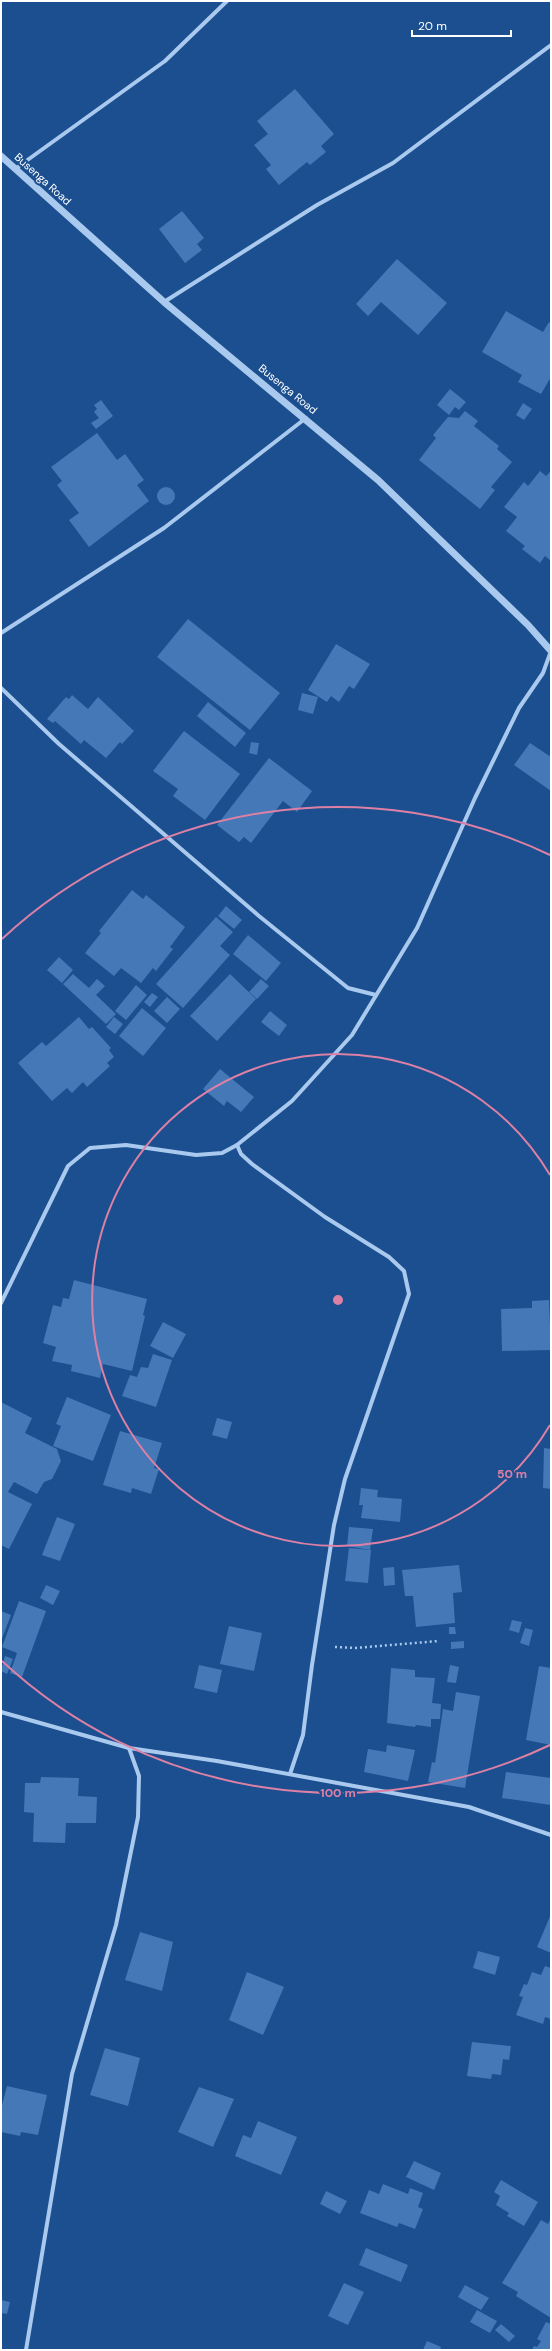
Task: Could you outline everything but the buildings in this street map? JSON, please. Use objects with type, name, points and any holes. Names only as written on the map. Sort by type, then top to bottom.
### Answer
[{"type":"street","points":[[15,168],[166,60],[227,1]]},
{"type":"street","points":[[164,302],[317,205],[393,163],[551,45]]},
{"type":"street","name":"Busenga Road","points":[[1,156],[164,302],[306,418],[378,480],[528,625],[551,651]]},
{"type":"street","points":[[1,633],[164,528],[306,418]]},
{"type":"street","points":[[1,1303],[68,1166],[90,1148],[126,1145],[196,1154],[222,1153],[238,1145],[292,1101],[325,1067],[352,1035],[417,928],[475,798],[519,708],[543,673],[551,651]]},
{"type":"street","points":[[1,688],[59,744],[259,916],[348,988],[376,995]]},
{"type":"street","points":[[238,1145],[242,1154],[252,1164],[325,1217],[389,1256],[404,1271],[409,1294],[345,1479],[334,1525],[303,1735],[290,1774]]},
{"type":"street","points":[[1,1712],[129,1748],[290,1774],[469,1807],[551,1835]]},
{"type":"street","points":[[26,2350],[72,2074],[116,1925],[138,1817],[139,1776],[129,1748]]},
{"type":"path","points":[[316,1646],[355,1648],[438,1641]]}]
